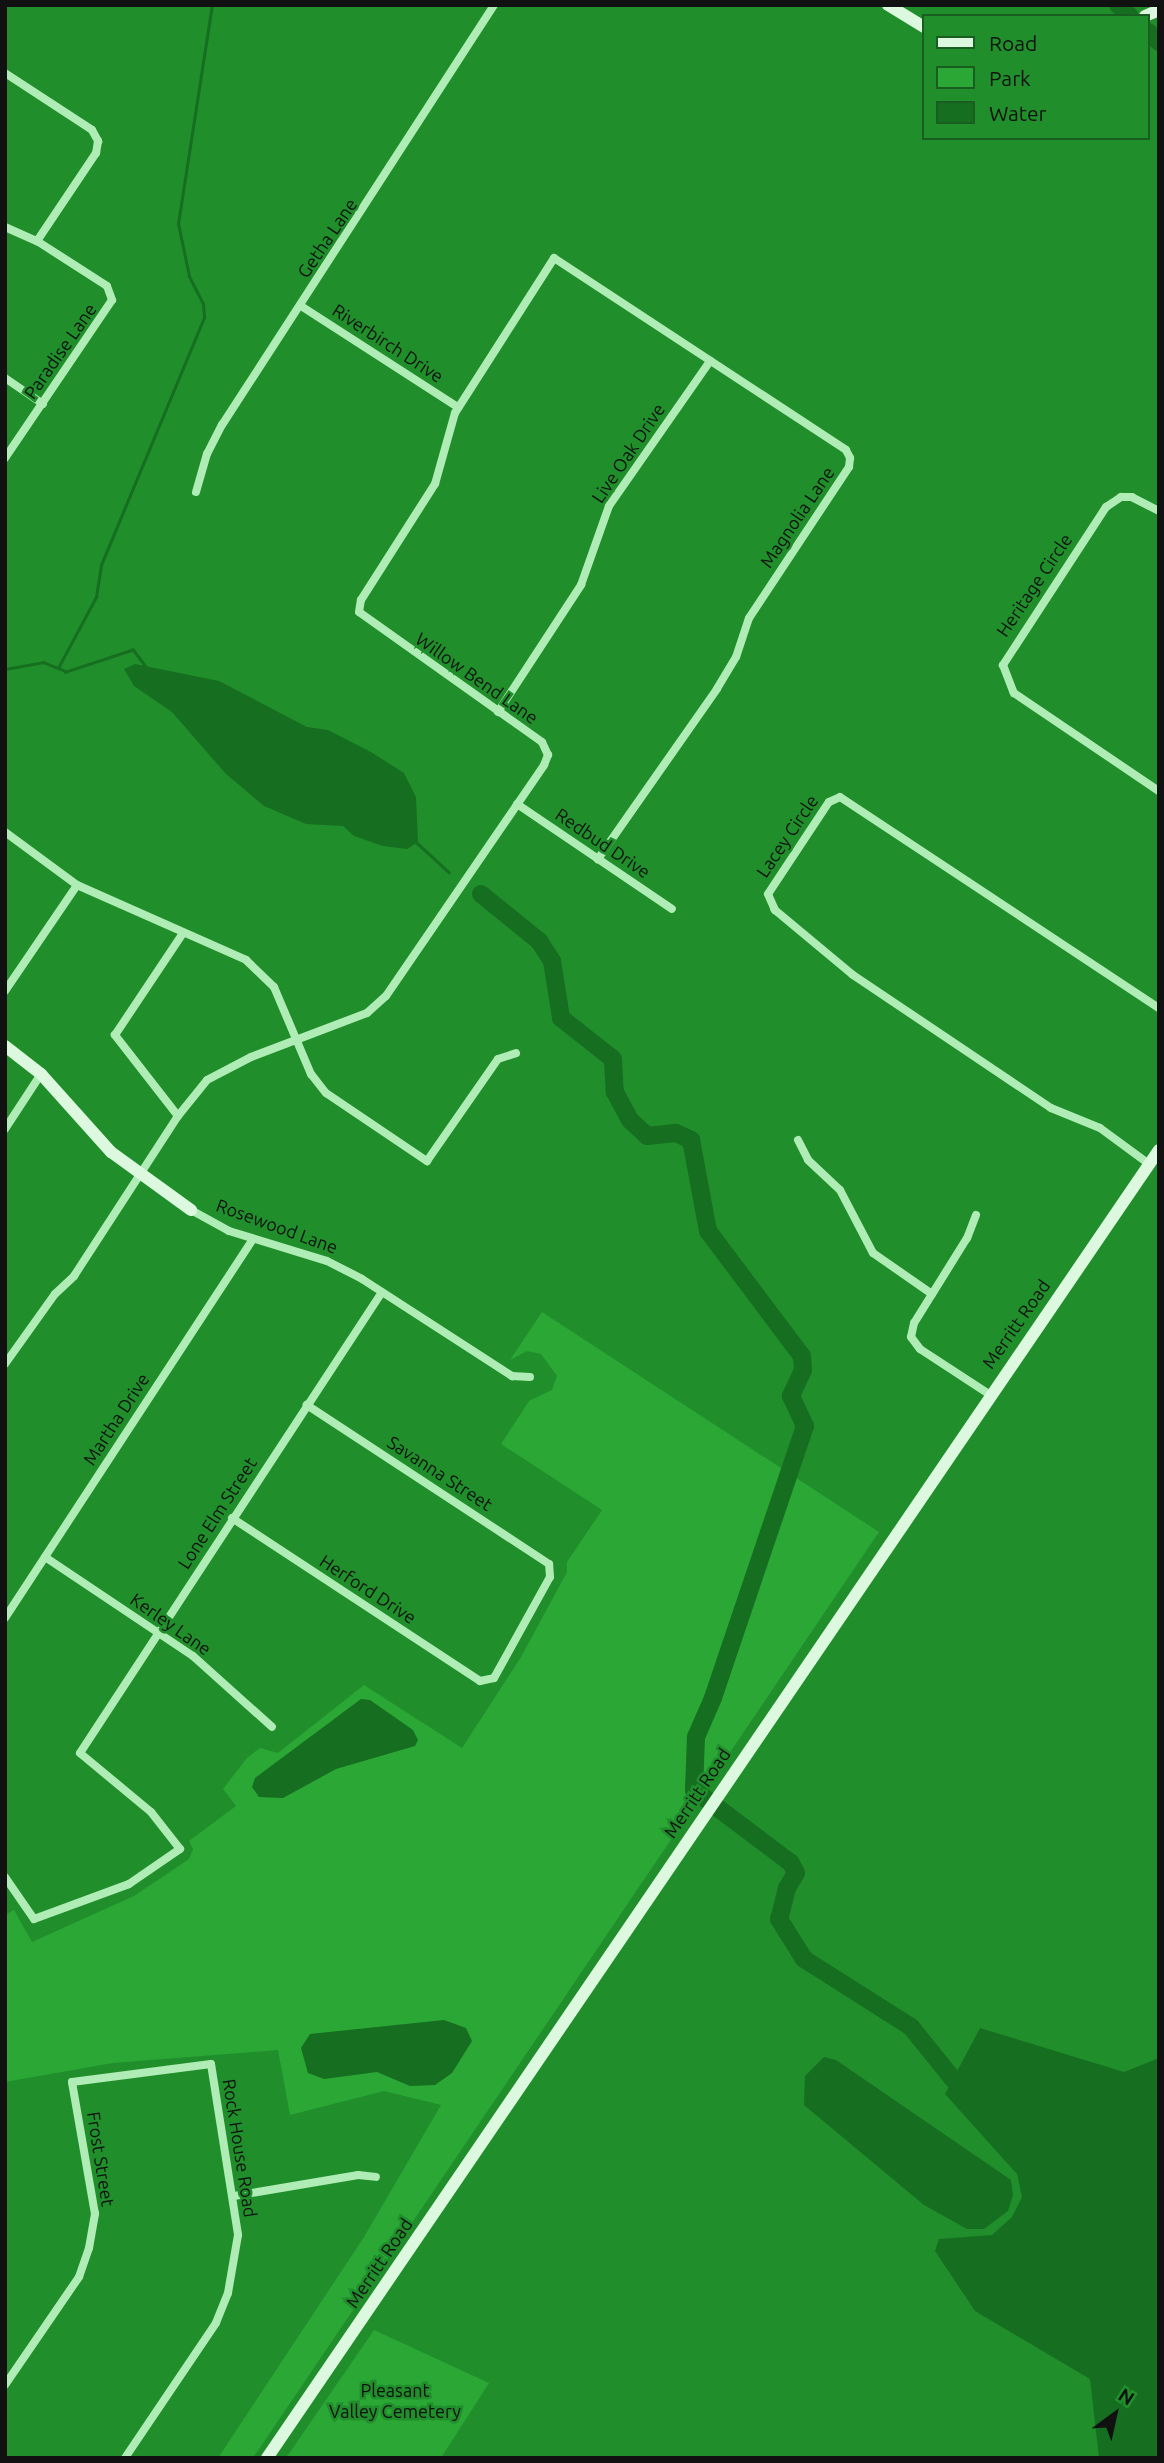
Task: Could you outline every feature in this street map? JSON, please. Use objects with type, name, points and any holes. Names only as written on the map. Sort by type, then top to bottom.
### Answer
[{"type":"main road","points":[[888,5],[922,26]]},
{"type":"main road","name":"Rosewood Lane","points":[[5,1046],[41,1074],[111,1152],[139,1177],[191,1210]]},
{"type":"main road","name":"Merritt Road","points":[[267,2458],[989,1394],[1159,1150]]},
{"type":"street","name":"Getha Lane","points":[[196,492],[207,454],[222,425],[494,5]]},
{"type":"street","points":[[5,73],[87,126],[97,141],[96,153],[37,241],[5,228]]},
{"type":"street","name":"Paradise Lane","points":[[5,458],[111,305],[112,295],[107,286],[37,241]]},
{"type":"street","name":"Magnolia Lane","points":[[554,258],[846,450],[850,463],[749,618],[736,657],[717,690],[598,859]]},
{"type":"street","name":"Willow Bend Lane","points":[[5,1364],[55,1294],[74,1276],[178,1116],[207,1080],[367,1013],[386,996],[548,755],[542,742],[359,612],[360,600],[435,484],[446,433],[458,407],[554,258]]},
{"type":"street","name":"Riverbirch Drive","points":[[301,306],[458,407]]},
{"type":"street","name":"Live Oak Drive","points":[[498,712],[581,585],[609,506],[710,361]]},
{"type":"street","points":[[5,378],[43,404]]},
{"type":"street","name":"Heritage Circle","points":[[1159,511],[1132,497],[1121,497],[1106,507],[1003,665],[1014,693],[1159,791]]},
{"type":"street","name":"Lacey Circle","points":[[1149,1164],[1100,1128],[1051,1108],[853,975],[775,910],[768,894],[831,800],[840,797],[1159,1008]]},
{"type":"street","name":"Redbud Drive","points":[[517,804],[672,909]]},
{"type":"street","points":[[5,832],[78,885],[246,960],[274,987],[311,1074],[326,1093],[427,1161],[498,1059],[516,1053]]},
{"type":"street","points":[[5,991],[78,885]]},
{"type":"street","points":[[178,1116],[115,1035],[183,933]]},
{"type":"street","points":[[5,1129],[41,1074]]},
{"type":"street","points":[[798,1140],[808,1160],[840,1190],[873,1253],[932,1294]]},
{"type":"street","name":"Rosewood Lane","points":[[191,1210],[253,1239],[327,1261],[382,1292],[512,1376],[530,1377]]},
{"type":"street","points":[[976,1214],[914,1323],[914,1343],[989,1394]]},
{"type":"street","name":"Martha Drive","points":[[5,1618],[253,1239]]},
{"type":"street","name":"Lone Elm Street","points":[[5,1877],[34,1919],[129,1884],[180,1849],[144,1805],[80,1753],[382,1292]]},
{"type":"street","name":"Savanna Street","points":[[307,1405],[549,1564],[552,1570],[488,1682]]},
{"type":"street","name":"Herford Drive","points":[[232,1518],[488,1682]]},
{"type":"street","name":"Kerley Lane","points":[[45,1557],[192,1656],[272,1727]]},
{"type":"street","name":"Rock House Road","points":[[72,2082],[211,2064],[234,2196],[238,2235],[228,2292],[220,2313],[125,2458]]},
{"type":"street","name":"Frost Street","points":[[5,2385],[79,2277],[89,2248],[95,2214],[72,2082]]},
{"type":"street","points":[[234,2196],[358,2175],[376,2177]]},
{"type":"green space","points":[[542,1312],[879,1532],[253,2458],[218,2458],[364,2237],[441,2105],[384,2091],[290,2115],[278,2050],[113,2063],[5,2082],[5,1915],[14,1910],[32,1942],[134,1896],[189,1859],[193,1849],[189,1841],[236,1806],[223,1789],[247,1758],[260,1748],[278,1753],[364,1685],[462,1748],[521,1657],[567,1572],[567,1562],[602,1510],[501,1444],[529,1401],[552,1390],[557,1376],[541,1354],[527,1351],[510,1360]]},
{"type":"green space","name":"Pleasant Valley Cemetery","points":[[374,2330],[489,2383],[441,2458],[286,2458]]},
{"type":"water","points":[[135,664],[219,681],[307,727],[328,730],[371,752],[404,773],[416,797],[418,842],[407,849],[383,846],[354,836],[343,826],[306,824],[264,806],[225,773],[172,712],[134,686],[124,669]]},
{"type":"water","points":[[361,1699],[370,1700],[413,1730],[418,1740],[415,1746],[336,1769],[283,1798],[259,1797],[252,1787],[255,1778]]},
{"type":"water","points":[[444,2020],[466,2028],[472,2041],[452,2073],[435,2085],[410,2086],[377,2072],[324,2079],[308,2073],[301,2048],[310,2034]]},
{"type":"water","points":[[980,2028],[1124,2072],[1159,2058],[1159,2458],[1099,2458],[1090,2379],[975,2311],[935,2251],[939,2239],[992,2235],[1012,2217],[1022,2197],[1017,2174],[945,2094]]},
{"type":"water","points":[[824,2057],[836,2060],[1011,2180],[1013,2195],[1008,2211],[984,2229],[967,2229],[924,2205],[804,2105],[805,2076]]},
{"type":"waterway","points":[[145,666],[133,650],[66,672],[58,668],[96,597],[101,565],[204,318],[203,304],[189,276],[178,224],[212,5]]},
{"type":"waterway","points":[[1118,5],[1128,14]]},
{"type":"waterway","points":[[1150,34],[1159,42]]},
{"type":"waterway","points":[[5,669],[43,662],[58,668]]},
{"type":"waterway","points":[[415,841],[449,872]]},
{"type":"waterway","points":[[481,894],[539,941],[552,961],[561,1018],[613,1059],[615,1092],[630,1120],[647,1136],[676,1133],[691,1140],[708,1231],[802,1356],[803,1370],[791,1396],[805,1426],[713,1698],[696,1737],[694,1790],[791,1863],[796,1873],[787,1888],[779,1919],[804,1959],[911,2027],[953,2079],[970,2092]]}]
